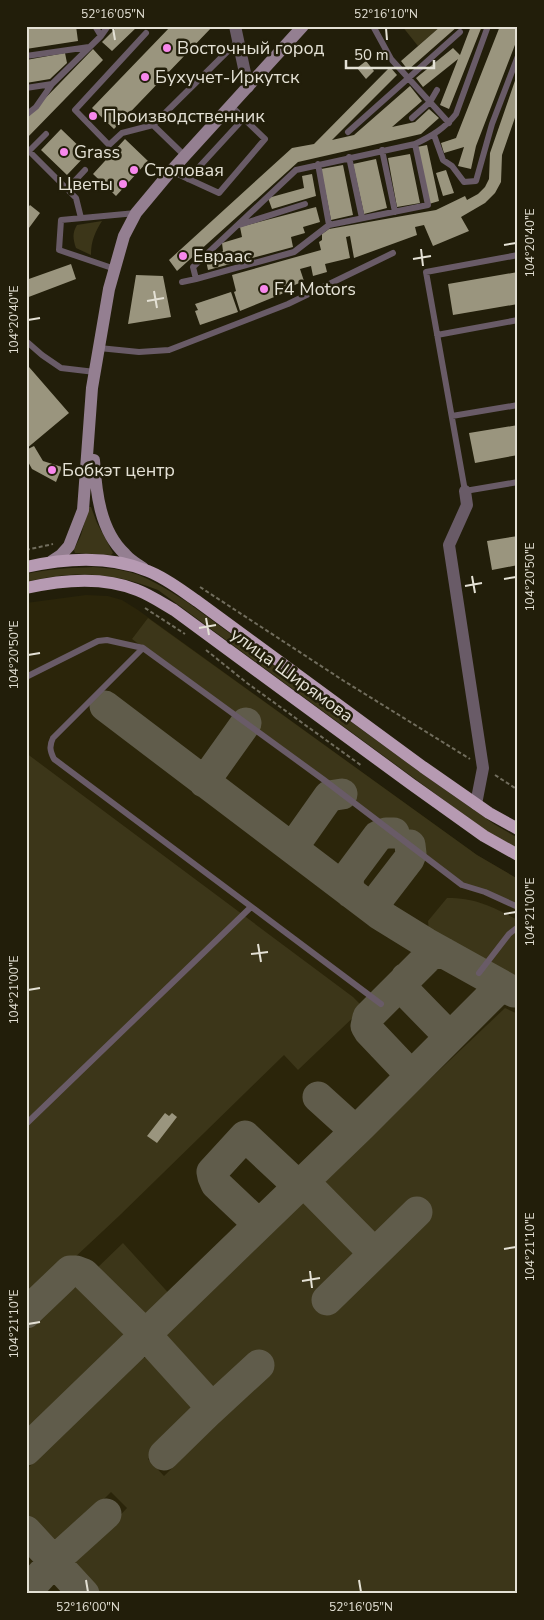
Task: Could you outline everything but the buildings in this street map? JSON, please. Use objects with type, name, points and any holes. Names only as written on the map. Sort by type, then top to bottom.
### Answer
[{"type":"main road","name":"улица Ширямова","points":[[26,567],[52,561],[87,560],[110,561],[148,571],[176,586],[423,767],[476,804],[518,830]]},
{"type":"main road","name":"улица Ширямова","points":[[26,588],[64,582],[93,581],[118,584],[136,589],[154,598],[174,610],[484,836],[518,855]]},
{"type":"street","points":[[235,26],[248,88]]},
{"type":"street","points":[[52,561],[69,546],[77,530],[83,510],[92,388],[109,289],[124,236],[136,212],[303,26]]},
{"type":"street","points":[[92,388],[95,470],[100,505],[109,531],[116,544],[124,554],[148,571]]},
{"type":"street","points":[[465,492],[467,505],[449,545],[483,768],[476,804]]},
{"type":"lane","points":[[95,26],[101,36]]},
{"type":"lane","points":[[26,115],[36,107],[52,84],[101,36],[108,26]]},
{"type":"lane","points":[[373,26],[391,59],[449,123]]},
{"type":"lane","points":[[196,279],[193,267],[296,170],[415,144],[434,135],[449,123],[456,114],[488,26]]},
{"type":"lane","points":[[146,32],[75,110],[109,145],[122,133],[152,125],[238,41]]},
{"type":"lane","points":[[348,132],[460,32]]},
{"type":"lane","points":[[26,56],[90,47]]},
{"type":"lane","points":[[434,135],[443,160],[452,166],[464,182],[476,181],[492,124],[518,56]]},
{"type":"lane","points":[[26,88],[52,84]]},
{"type":"lane","points":[[412,118],[430,102],[436,90]]},
{"type":"lane","points":[[171,171],[218,193],[265,139],[231,106]]},
{"type":"lane","points":[[188,179],[244,118]]},
{"type":"lane","points":[[152,125],[185,156]]},
{"type":"lane","points":[[46,134],[29,151],[76,198],[81,218]]},
{"type":"lane","points":[[182,282],[294,252],[329,225],[428,205],[415,144]]},
{"type":"lane","points":[[382,150],[395,212]]},
{"type":"lane","points":[[349,157],[362,218]]},
{"type":"lane","points":[[318,164],[329,225]]},
{"type":"lane","points":[[68,188],[85,170]]},
{"type":"lane","points":[[235,226],[305,204]]},
{"type":"lane","points":[[114,269],[59,250],[62,220],[136,212]]},
{"type":"lane","points":[[99,348],[139,352],[169,350],[288,304],[393,252]]},
{"type":"lane","points":[[518,255],[426,272],[465,492],[518,482]]},
{"type":"lane","points":[[437,335],[518,320]]},
{"type":"lane","points":[[26,341],[61,368],[95,372]]},
{"type":"lane","points":[[452,416],[518,405]]},
{"type":"lane","points":[[26,677],[98,641],[112,640],[143,648],[336,789],[462,885],[486,892],[518,907]]},
{"type":"lane","points":[[143,648],[53,738],[50,744],[50,752],[54,759],[380,1004]]},
{"type":"lane","points":[[26,1124],[251,907]]},
{"type":"lane","points":[[479,973],[509,934],[518,927]]},
{"type":"path","points":[[26,550],[59,543]]},
{"type":"path","points":[[199,586],[344,681],[518,790]]},
{"type":"path","points":[[145,608],[185,634]]},
{"type":"path","points":[[200,645],[247,683],[362,766]]},
{"type":"shaded area","points":[[402,26],[441,26],[418,46]]},
{"type":"shaded area","points":[[102,221],[94,237],[91,255],[76,248],[74,231],[77,225]]},
{"type":"shaded area","points":[[89,507],[91,507],[113,553],[111,555],[75,553],[74,550],[81,535]]},
{"type":"shaded area","points":[[93,567],[117,569],[138,575],[187,602],[421,773],[494,824],[518,838],[518,848],[490,834],[158,590],[125,579],[93,575],[60,576],[26,582],[26,574],[67,568]]},
{"type":"shaded area","points":[[86,595],[108,596],[122,600],[138,610],[477,855],[518,879],[518,1594],[26,1594],[26,603]]},
{"type":"shaded area","points":[[148,618],[477,855],[518,879],[518,905],[458,882],[132,639]]},
{"type":"shaded area","points":[[26,753],[353,997],[360,1004],[361,1010],[298,1070],[284,1055],[119,1216],[26,1303]]},
{"type":"shaded area","points":[[447,898],[458,898],[476,902],[492,907],[518,920],[518,981],[429,932],[428,921]]},
{"type":"shaded area","points":[[505,1008],[518,1014],[518,1594],[90,1594],[68,1570],[127,1508],[111,1492],[51,1552],[26,1527],[26,1470],[137,1359],[149,1357],[200,1409],[148,1459],[164,1476],[274,1368],[259,1352],[210,1400],[162,1350],[160,1337],[305,1196],[363,1250],[312,1301],[327,1315],[431,1212],[417,1197],[371,1241],[315,1188]]},
{"type":"shaded area","points":[[123,1243],[174,1299],[150,1325],[140,1326],[94,1280],[95,1270]]},
{"type":"shaded area","points":[[81,1288],[126,1335],[127,1346],[35,1436],[26,1434],[26,1332],[69,1291]]},
{"type":"taxiway","points":[[105,706],[379,914],[426,943],[514,992]]},
{"type":"taxiway","points":[[204,782],[246,723]]},
{"type":"taxiway","points":[[293,847],[329,796],[342,794]]},
{"type":"taxiway","points":[[351,893],[348,884],[349,875],[378,836],[394,833]]},
{"type":"taxiway","points":[[379,914],[379,898],[409,859],[411,854],[410,845]]},
{"type":"taxiway","points":[[405,1082],[406,1070],[369,1031],[366,1026],[368,1017],[431,954],[444,953]]},
{"type":"taxiway","points":[[406,978],[407,993],[445,1032],[445,1041]]},
{"type":"taxiway","points":[[26,1450],[361,1126],[493,994],[500,990],[509,989]]},
{"type":"taxiway","points":[[318,1097],[350,1126],[361,1126]]},
{"type":"taxiway","points":[[251,1230],[254,1221],[216,1184],[212,1172],[245,1136],[292,1180],[294,1187],[290,1194]]},
{"type":"taxiway","points":[[303,1181],[374,1253]]},
{"type":"taxiway","points":[[327,1300],[417,1212]]},
{"type":"taxiway","points":[[26,1313],[70,1271],[84,1274],[145,1334],[208,1404],[209,1411]]},
{"type":"taxiway","points":[[164,1455],[259,1365]]},
{"type":"taxiway","points":[[26,1592],[54,1561],[106,1514]]},
{"type":"taxiway","points":[[26,1531],[84,1594]]},
{"type":"place","name":"Восточный город","points":[[167,48]]},
{"type":"place","name":"Бухучет-Иркутск","points":[[145,77]]},
{"type":"place","name":"Производственник","points":[[93,116]]},
{"type":"place","name":"Grass","points":[[64,152]]},
{"type":"place","name":"Столовая","points":[[134,170]]},
{"type":"place","name":"Цветы","points":[[123,184]]},
{"type":"place","name":"Евраас","points":[[183,256]]},
{"type":"place","name":"F4 Motors","points":[[264,289]]},
{"type":"place","name":"Бобкэт центр","points":[[52,470]]}]
